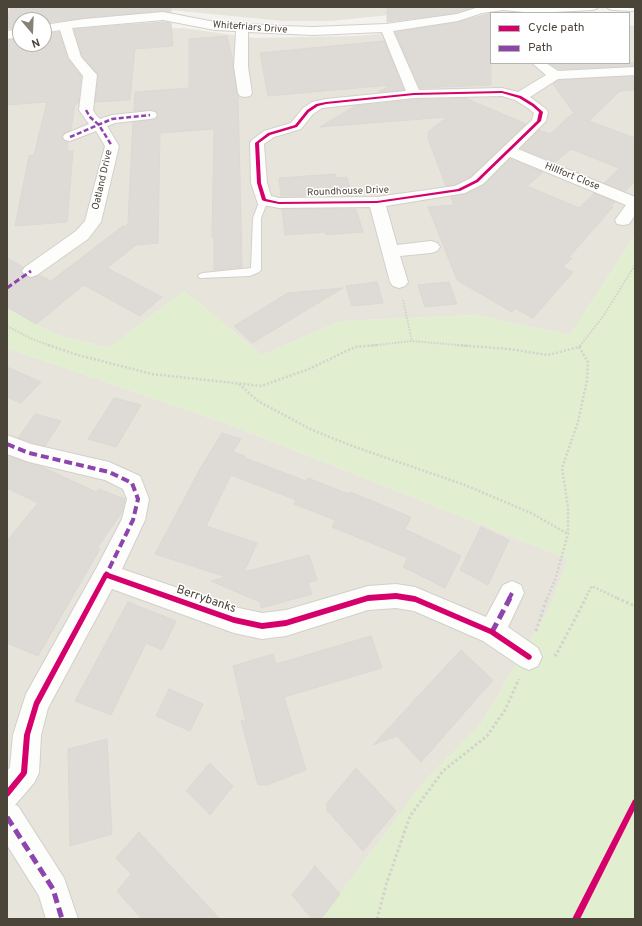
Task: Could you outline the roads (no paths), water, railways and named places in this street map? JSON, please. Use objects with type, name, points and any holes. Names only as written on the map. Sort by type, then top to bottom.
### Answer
[{"type":"street","name":"Whitefriars Drive","points":[[52,28],[166,12],[208,25],[313,31],[386,28],[458,17],[481,10],[503,7],[535,9],[592,7]]},
{"type":"street","points":[[613,7],[634,8]]},
{"type":"street","name":"Whitefriars Drive","points":[[523,12],[535,9]]},
{"type":"street","name":"Whitefriars Drive","points":[[458,17],[490,17]]},
{"type":"street","name":"Oatland Drive","points":[[31,271],[82,235],[94,222],[112,146],[86,110],[90,75],[75,58],[65,26]]},
{"type":"street","points":[[242,28],[241,67],[245,93]]},
{"type":"street","points":[[386,28],[414,94]]},
{"type":"street","points":[[539,64],[555,75]]},
{"type":"street","points":[[520,97],[555,75],[635,71]]},
{"type":"street","name":"Roundhouse Drive","points":[[502,92],[520,97],[541,112],[539,121],[509,151],[477,181],[459,190],[377,202],[279,203],[264,200],[259,183],[257,143],[269,134],[296,126],[308,111],[317,105],[414,94],[502,92]]},
{"type":"street","points":[[70,137],[112,119],[150,114]]},
{"type":"street","name":"Hillfort Close","points":[[509,151],[635,203],[623,220]]},
{"type":"street","points":[[377,202],[399,282]]},
{"type":"street","points":[[391,251],[431,247]]},
{"type":"street","points":[[7,444],[29,453],[109,472],[132,483],[138,499],[133,520],[106,575],[36,704],[28,735],[24,773],[7,794]]},
{"type":"street","name":"Berrybanks","points":[[106,575],[234,620],[262,626],[286,623],[368,598],[396,596],[414,600],[492,632],[529,657]]},
{"type":"street","points":[[492,632],[512,594]]},
{"type":"street","points":[[7,817],[53,890],[62,919]]},
{"type":"lane","points":[[203,276],[250,273],[256,270],[257,218],[264,200]]}]
